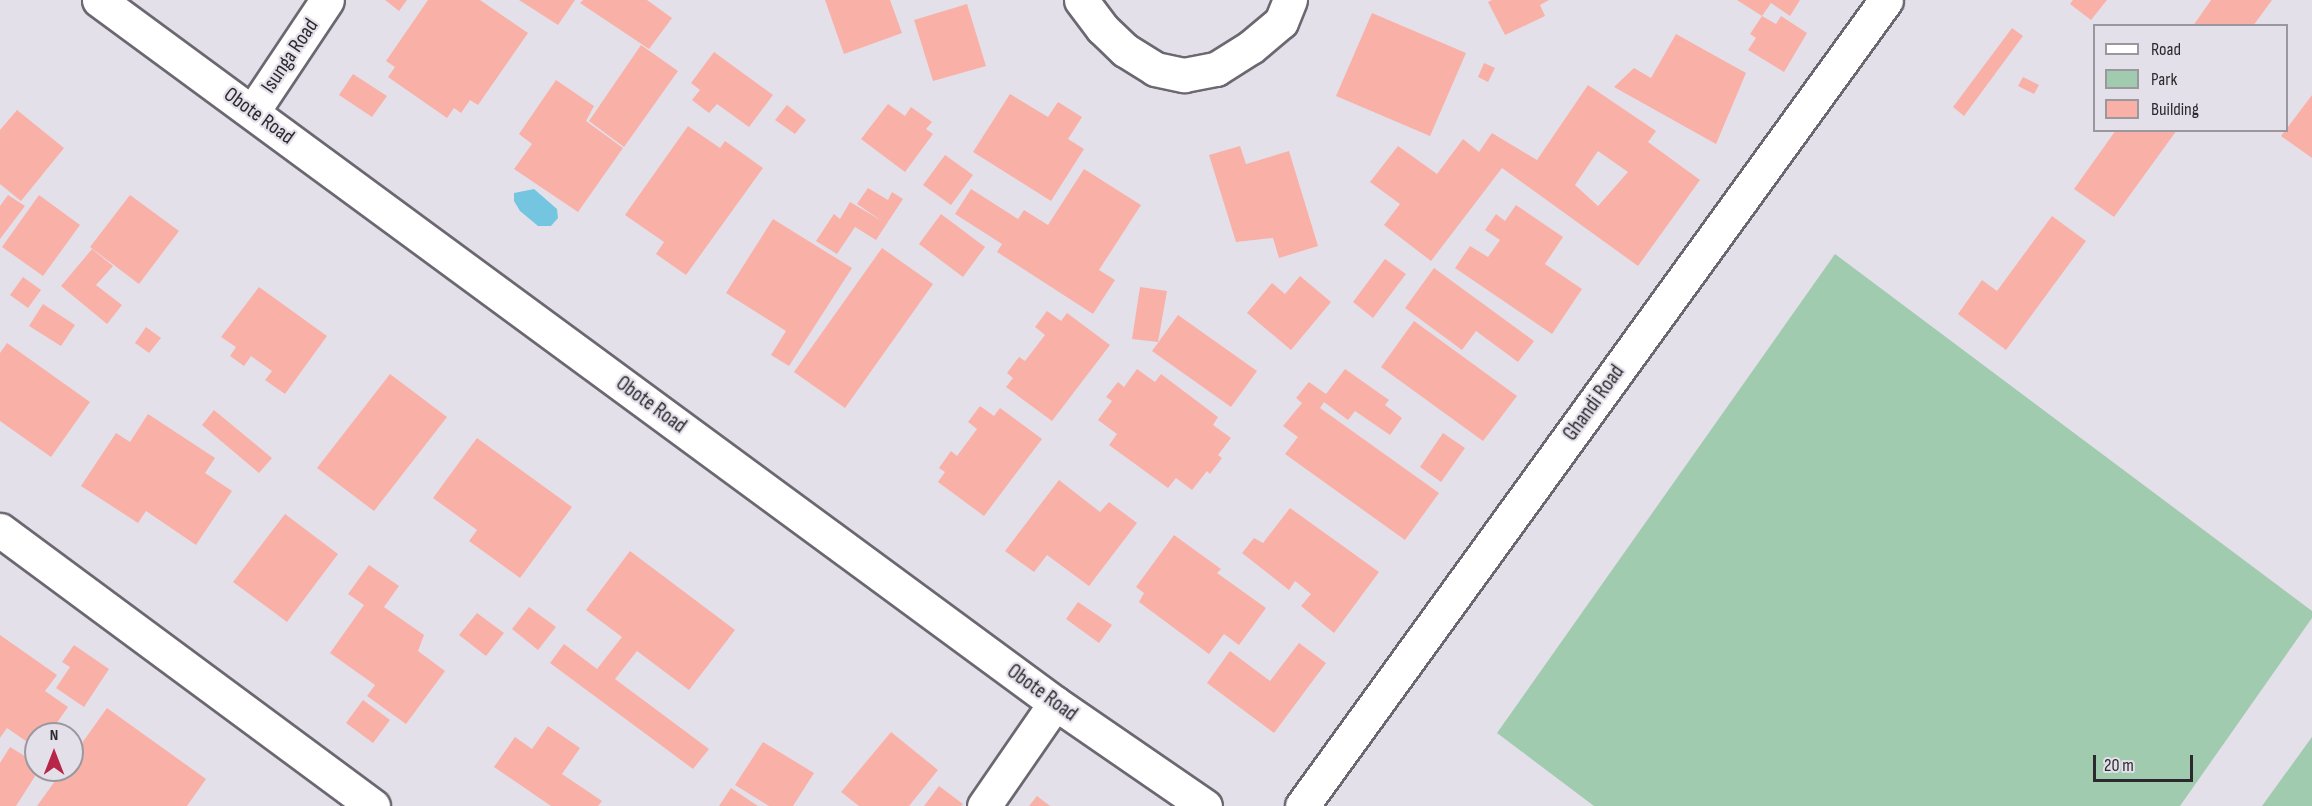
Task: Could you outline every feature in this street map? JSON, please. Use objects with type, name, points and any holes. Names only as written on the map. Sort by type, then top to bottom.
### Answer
[{"type":"street","name":"Obote Road","points":[[99,0],[253,111],[1055,704],[1205,806]]},
{"type":"street","name":"Isunga Road","points":[[253,111],[327,0]]},
{"type":"street","points":[[1081,0],[1102,28],[1125,50],[1155,69],[1184,75],[1216,69],[1251,47],[1281,22],[1290,0]]},
{"type":"street","name":"Ghandi Road","points":[[1302,806],[1886,0]]},
{"type":"street","points":[[0,530],[374,806]]},
{"type":"street","points":[[984,806],[1055,704]]},
{"type":"green space","points":[[1835,254],[2312,611],[2312,618],[2180,806],[1594,806],[1497,733]]},
{"type":"green space","points":[[2312,737],[2312,806],[2262,806]]},
{"type":"water","points":[[534,189],[557,209],[558,218],[551,226],[538,226],[520,211],[514,201],[514,193]]},
{"type":"building","points":[[385,0],[407,0],[399,11]]},
{"type":"building","points":[[428,0],[480,0],[528,33],[478,105],[470,100],[461,113],[454,108],[447,118],[388,77],[395,67],[386,61]]},
{"type":"building","points":[[519,0],[575,0],[558,25]]},
{"type":"building","points":[[583,0],[647,0],[672,18],[649,49],[580,3]]},
{"type":"building","points":[[825,0],[890,0],[902,33],[844,54]]},
{"type":"building","points":[[1492,0],[1549,0],[1540,5],[1545,16],[1505,35],[1488,2]]},
{"type":"building","points":[[1737,0],[1800,0],[1790,16],[1771,3],[1762,16]]},
{"type":"building","points":[[2073,0],[2107,0],[2091,20],[2070,4]]},
{"type":"building","points":[[2211,0],[2272,0],[2254,24],[2194,24]]},
{"type":"building","points":[[967,4],[986,66],[933,81],[914,20]]},
{"type":"building","points":[[1372,13],[1466,53],[1430,136],[1336,96]]},
{"type":"building","points":[[1762,16],[1776,24],[1781,16],[1807,33],[1784,72],[1748,50],[1756,38],[1750,34]]},
{"type":"building","points":[[2012,28],[2023,36],[1964,116],[1953,107]]},
{"type":"building","points":[[1676,34],[1746,73],[1716,144],[1614,87],[1634,68],[1651,78]]},
{"type":"building","points":[[641,45],[678,71],[624,147],[589,121]]},
{"type":"building","points":[[714,52],[773,95],[749,127],[717,104],[709,113],[692,100],[700,90],[691,83]]},
{"type":"building","points":[[1484,63],[1495,68],[1488,82],[1478,77]]},
{"type":"building","points":[[353,74],[387,96],[372,117],[339,95]]},
{"type":"building","points":[[2023,77],[2039,85],[2034,94],[2018,86]]},
{"type":"building","points":[[556,80],[594,106],[586,121],[623,148],[578,212],[514,169],[532,144],[519,134]]},
{"type":"building","points":[[1588,85],[1656,131],[1648,142],[1700,180],[1638,266],[1502,168],[1431,261],[1384,225],[1400,204],[1370,182],[1398,146],[1437,174],[1463,139],[1479,152],[1492,133],[1537,160]],"holes":[[[1598,151],[1628,172],[1598,206],[1575,185]]]},
{"type":"building","points":[[1010,94],[1048,117],[1058,102],[1082,117],[1068,139],[1084,149],[1051,201],[973,152]]},
{"type":"building","points":[[2312,95],[2312,158],[2281,136],[2284,132],[2288,132],[2288,127]]},
{"type":"building","points":[[888,104],[905,116],[911,107],[932,122],[926,129],[933,134],[905,172],[861,139]]},
{"type":"building","points":[[787,105],[806,120],[795,134],[775,120]]},
{"type":"building","points":[[17,110],[64,148],[21,201],[0,184],[0,130]]},
{"type":"building","points":[[688,126],[720,148],[725,141],[763,168],[686,275],[656,254],[664,242],[625,215]]},
{"type":"building","points":[[2115,132],[2176,132],[2114,217],[2074,189]]},
{"type":"building","points":[[1240,146],[1246,164],[1289,151],[1318,246],[1279,258],[1273,238],[1236,242],[1209,155]]},
{"type":"building","points":[[945,155],[973,175],[951,205],[923,185]]},
{"type":"building","points":[[1084,169],[1141,205],[1099,270],[1115,280],[1093,314],[997,252],[1002,244],[955,214],[971,189],[1018,219],[1024,210],[1048,225]]},
{"type":"building","points":[[868,188],[888,200],[892,192],[903,199],[876,240],[855,227],[837,254],[816,241],[834,214],[840,219],[850,202],[882,221],[857,204]]},
{"type":"building","points":[[8,195],[25,206],[0,239],[0,206]]},
{"type":"building","points":[[39,195],[80,225],[43,276],[2,247]]},
{"type":"building","points":[[130,195],[179,231],[139,284],[90,247]]},
{"type":"building","points":[[1516,205],[1563,237],[1545,264],[1582,289],[1552,334],[1455,268],[1470,246],[1488,257],[1500,240],[1485,230],[1496,214],[1505,221]]},
{"type":"building","points":[[941,214],[985,247],[963,277],[919,244]]},
{"type":"building","points":[[2052,216],[2086,241],[2006,350],[1958,314],[1982,280],[1997,291]]},
{"type":"building","points":[[773,219],[852,268],[789,366],[771,355],[786,331],[726,293]]},
{"type":"building","points":[[882,248],[933,284],[845,408],[794,372]]},
{"type":"building","points":[[92,249],[113,266],[96,285],[122,305],[107,324],[61,286]]},
{"type":"building","points":[[1385,259],[1406,274],[1373,318],[1353,302]]},
{"type":"building","points":[[1434,268],[1534,341],[1518,362],[1476,331],[1462,350],[1405,308]]},
{"type":"building","points":[[1300,276],[1331,302],[1291,350],[1247,313],[1272,283],[1285,294]]},
{"type":"building","points":[[23,277],[41,290],[28,308],[10,295]]},
{"type":"building","points":[[259,287],[327,336],[285,394],[265,380],[272,371],[251,356],[244,366],[230,356],[236,347],[221,337]]},
{"type":"building","points":[[1140,287],[1167,291],[1158,342],[1132,339]]},
{"type":"building","points":[[43,304],[75,325],[61,346],[29,326]]},
{"type":"building","points":[[1047,311],[1061,321],[1067,313],[1110,345],[1052,421],[1006,387],[1013,378],[1007,373],[1019,357],[1025,361],[1045,335],[1035,327]]},
{"type":"building","points":[[1178,315],[1257,371],[1231,407],[1152,351]]},
{"type":"building","points":[[1414,321],[1517,396],[1483,441],[1381,367]]},
{"type":"building","points":[[146,327],[161,338],[149,353],[135,343]]},
{"type":"building","points":[[7,343],[90,402],[51,457],[0,421],[0,353]]},
{"type":"building","points":[[1137,369],[1155,382],[1161,374],[1218,417],[1213,425],[1231,438],[1218,455],[1222,458],[1210,474],[1207,471],[1192,490],[1176,478],[1168,488],[1109,445],[1117,434],[1098,420],[1112,401],[1106,397],[1118,382],[1124,387]]},
{"type":"building","points":[[1345,369],[1389,400],[1385,405],[1402,418],[1390,435],[1355,411],[1348,420],[1324,402],[1320,408],[1439,493],[1405,540],[1285,454],[1298,437],[1283,426],[1302,403],[1296,398],[1309,382],[1326,394]]},
{"type":"building","points":[[390,374],[447,417],[374,511],[317,468]]},
{"type":"building","points":[[980,406],[994,416],[1000,408],[1042,439],[984,516],[938,482],[945,472],[939,468],[951,451],[957,456],[977,429],[968,422]]},
{"type":"building","points":[[214,410],[272,458],[259,473],[202,425]]},
{"type":"building","points":[[148,414],[215,458],[205,473],[232,491],[196,545],[146,511],[138,523],[81,486],[116,433],[130,442]]},
{"type":"building","points":[[1443,433],[1465,448],[1441,482],[1420,467]]},
{"type":"building","points":[[477,438],[572,507],[520,578],[469,541],[477,530],[433,498]]},
{"type":"building","points":[[1059,480],[1100,512],[1109,502],[1137,523],[1089,586],[1047,555],[1034,572],[1005,551]]},
{"type":"building","points":[[1290,508],[1379,572],[1334,633],[1301,606],[1311,594],[1295,581],[1289,590],[1242,553],[1254,538],[1263,543]]},
{"type":"building","points":[[285,514],[338,554],[287,622],[233,582]]},
{"type":"building","points":[[1174,535],[1221,569],[1217,573],[1266,608],[1239,645],[1224,634],[1209,654],[1139,602],[1144,593],[1136,587]]},
{"type":"building","points":[[630,551],[735,630],[689,690],[637,651],[615,679],[709,749],[693,769],[550,663],[564,644],[597,669],[622,637],[586,610]]},
{"type":"building","points":[[369,565],[399,586],[384,607],[424,635],[418,651],[445,671],[406,724],[367,696],[375,685],[330,653],[364,605],[348,594]]},
{"type":"building","points":[[1078,602],[1112,625],[1099,643],[1066,619]]},
{"type":"building","points":[[529,607],[556,627],[538,650],[512,629]]},
{"type":"building","points":[[477,613],[504,633],[486,656],[459,635]]},
{"type":"building","points":[[0,635],[57,675],[45,691],[68,707],[57,722],[24,722],[24,740],[7,728],[0,738]]},
{"type":"building","points":[[1299,643],[1326,663],[1274,733],[1207,683],[1230,651],[1270,681]]},
{"type":"building","points":[[74,645],[109,669],[84,707],[56,688],[70,667],[62,662]]},
{"type":"building","points":[[363,700],[390,720],[373,743],[346,723]]},
{"type":"building","points":[[107,708],[206,779],[187,806],[37,806],[54,782],[84,782],[84,740]]},
{"type":"building","points":[[548,726],[580,748],[562,774],[602,801],[598,806],[551,806],[494,767],[515,737],[532,749]]},
{"type":"building","points":[[891,732],[938,770],[909,806],[859,806],[841,792]]},
{"type":"building","points":[[763,742],[814,773],[793,806],[769,806],[735,785]]},
{"type":"building","points":[[10,747],[24,756],[24,782],[31,782],[16,806],[0,806],[0,763]]},
{"type":"building","points":[[939,786],[963,804],[961,806],[924,806]]},
{"type":"building","points":[[731,788],[758,806],[719,806]]},
{"type":"building","points":[[1037,796],[1050,806],[1029,806]]}]
